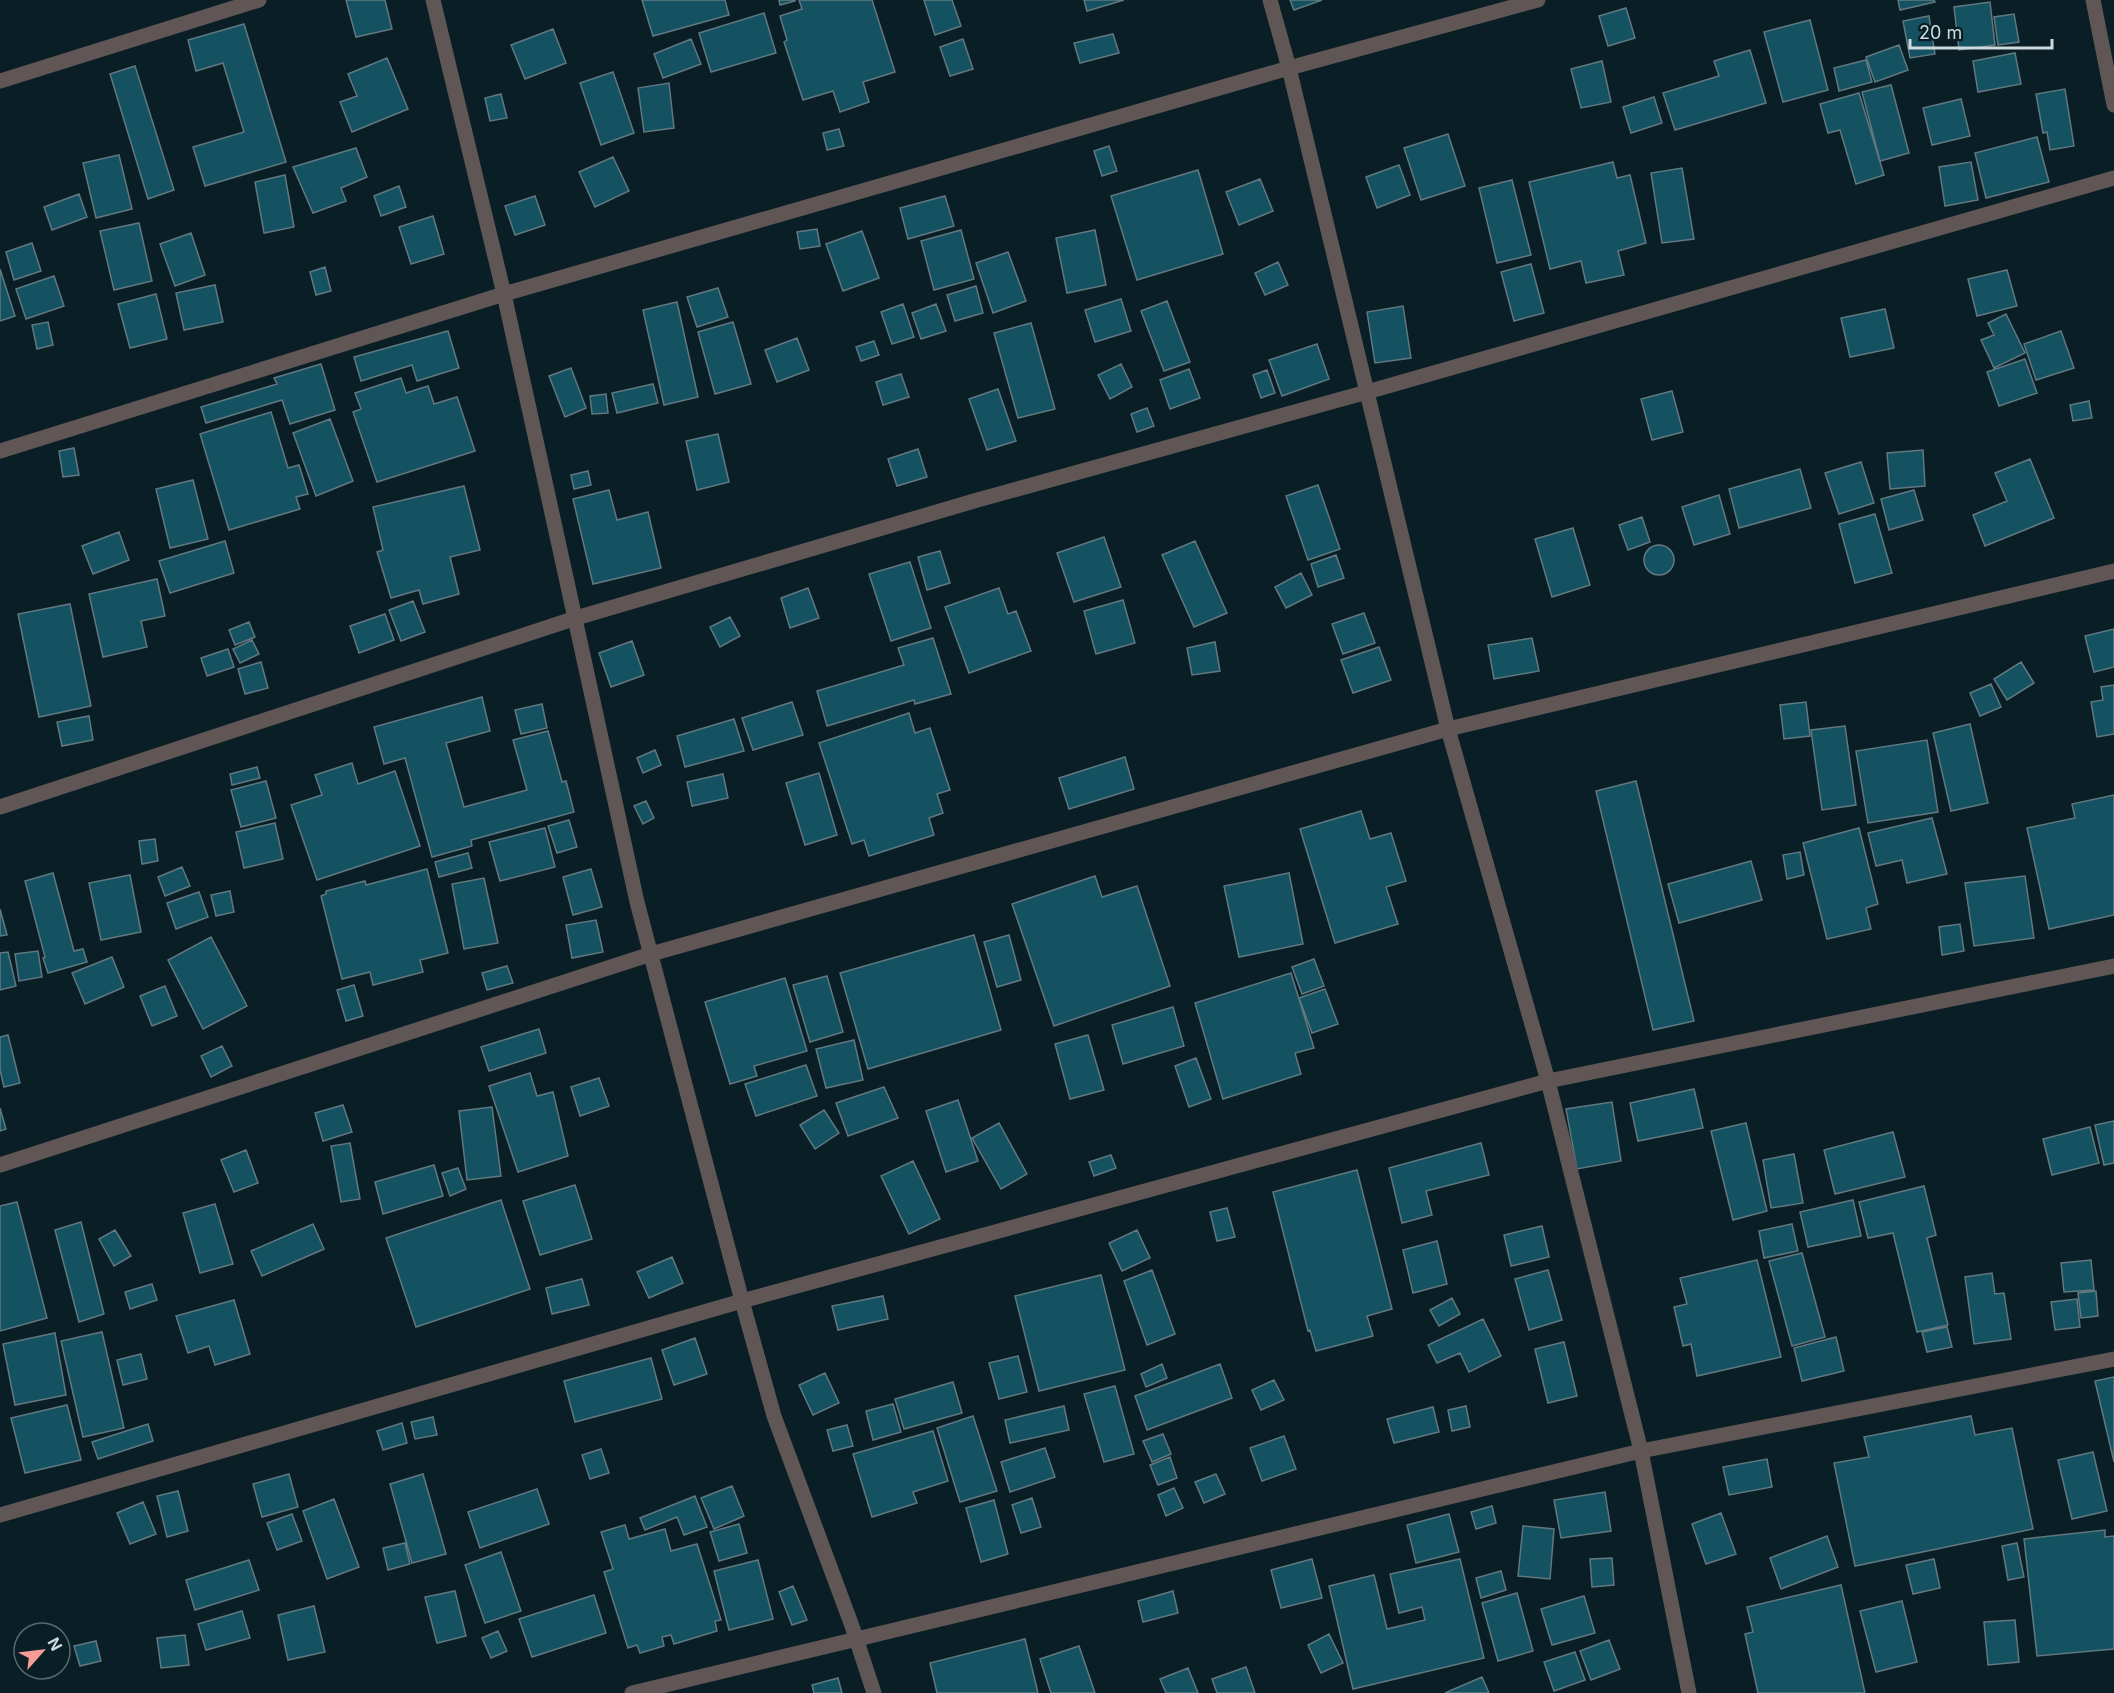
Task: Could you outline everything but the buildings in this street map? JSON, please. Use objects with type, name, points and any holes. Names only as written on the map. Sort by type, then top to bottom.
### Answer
[{"type":"street","points":[[0,81],[260,0]]},
{"type":"street","points":[[433,0],[504,294],[637,902],[774,1416],[852,1626],[874,1693]]},
{"type":"street","points":[[1270,0],[1289,68],[1448,729],[1548,1081],[1641,1451],[1689,1693]]},
{"type":"street","points":[[0,451],[504,294],[1289,68],[1538,0]]},
{"type":"street","points":[[2093,0],[2114,105]]},
{"type":"street","points":[[0,807],[576,618],[974,501],[1367,392],[2114,178]]},
{"type":"street","points":[[0,1165],[651,954],[1448,729],[2114,571]]},
{"type":"street","points":[[0,1515],[742,1301],[1548,1081],[2114,966]]},
{"type":"street","points":[[633,1693],[1641,1451],[2114,1359]]}]
